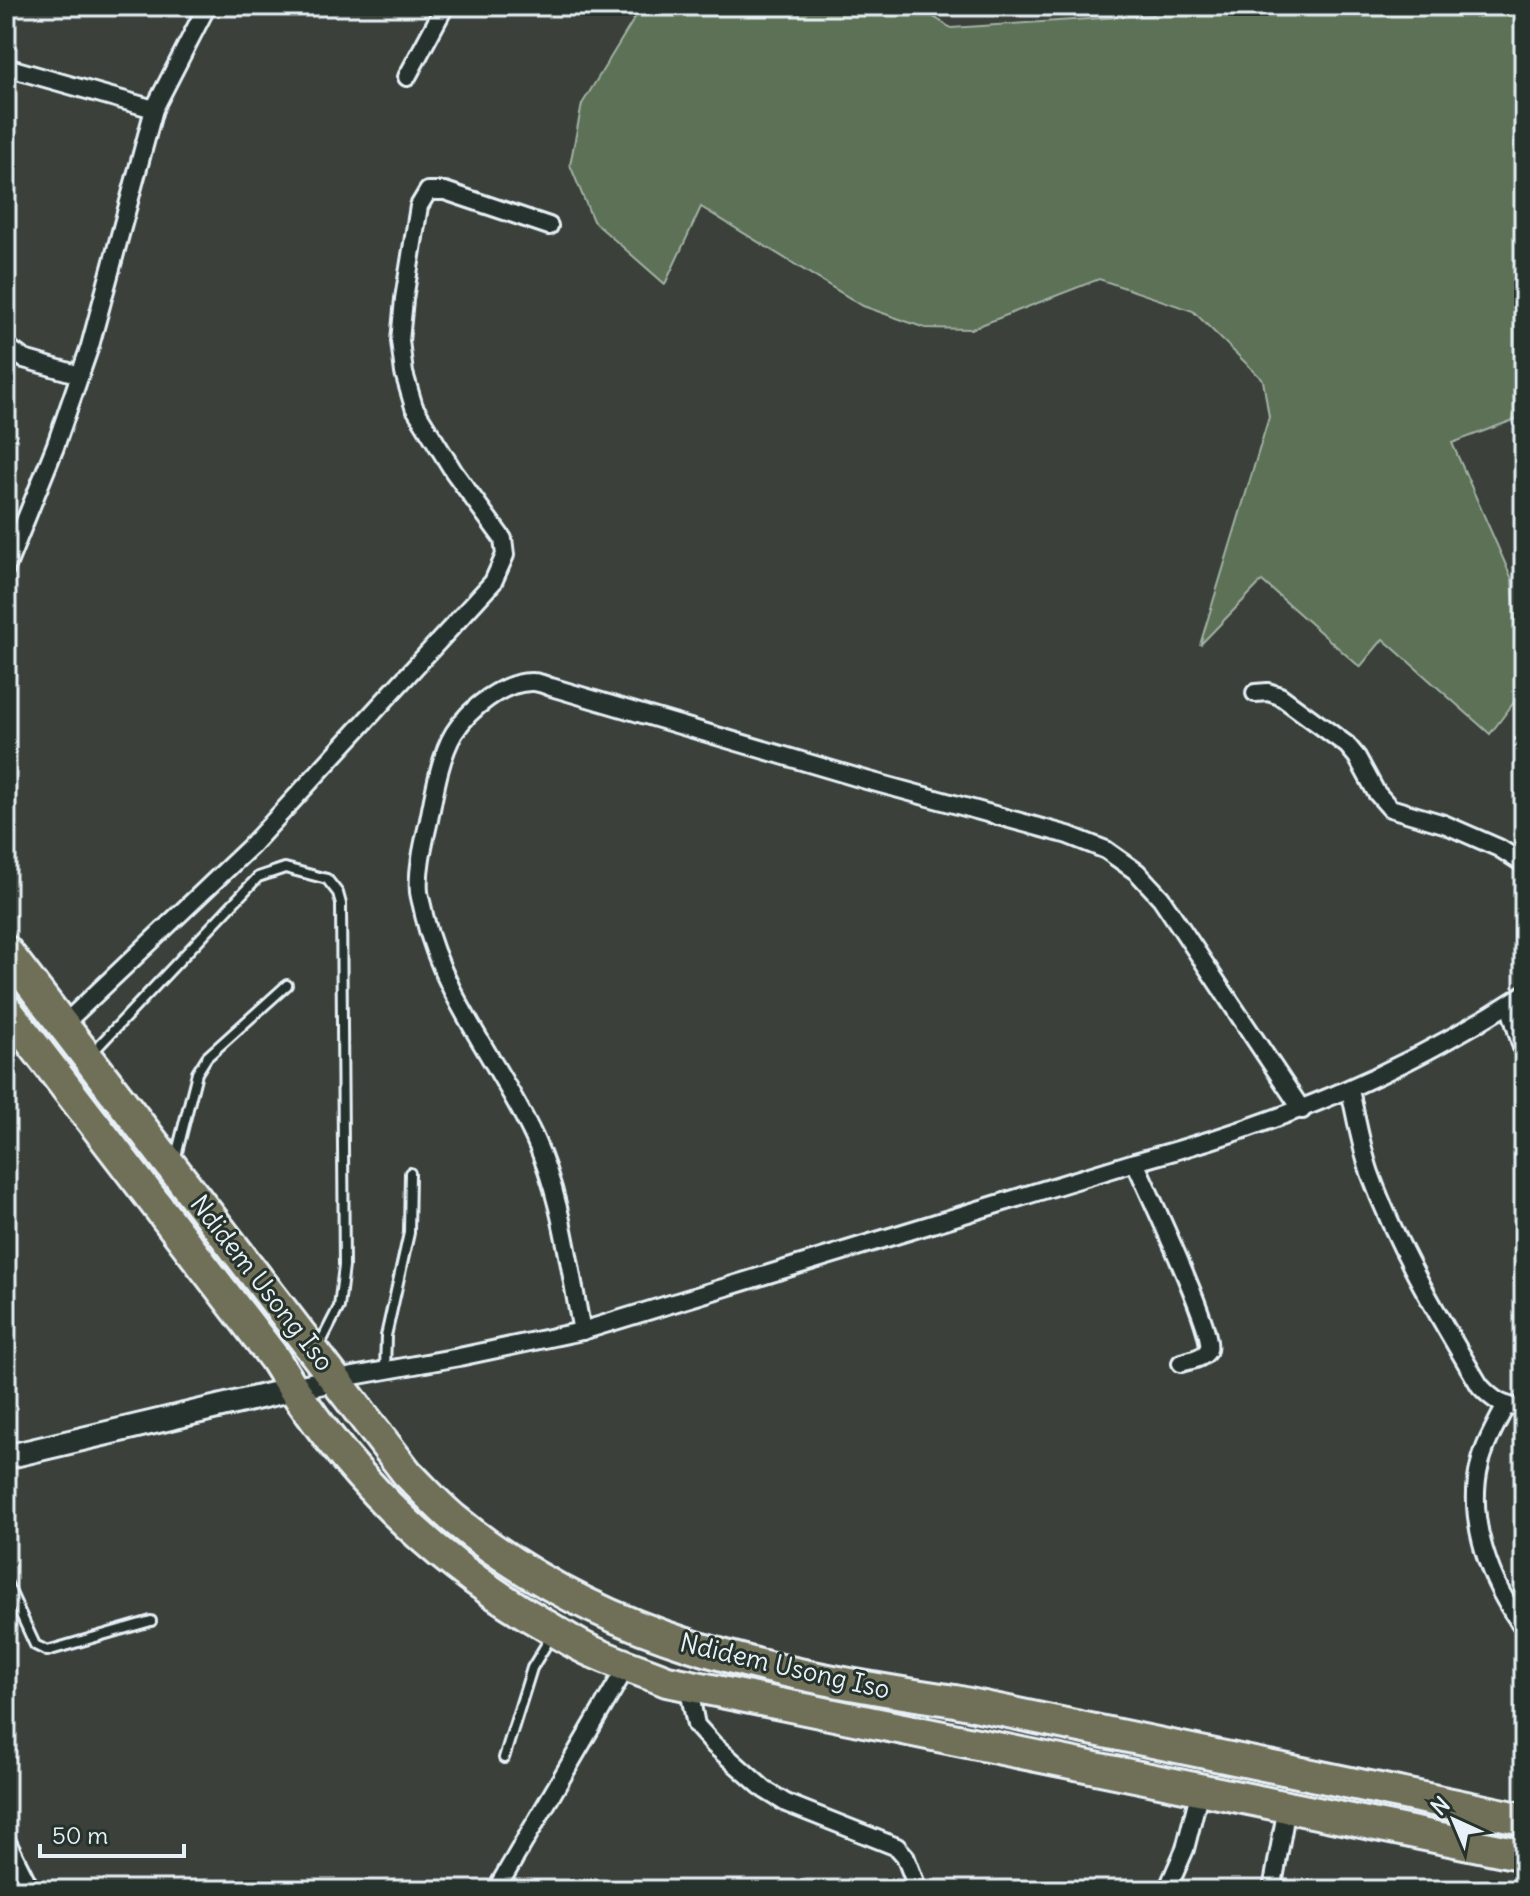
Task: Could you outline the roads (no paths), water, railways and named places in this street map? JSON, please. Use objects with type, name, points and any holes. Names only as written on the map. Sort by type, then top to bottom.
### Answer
[{"type":"highway","name":"Ndidem Usong Iso","points":[[6,951],[407,1473],[452,1518],[546,1582],[610,1617],[662,1638],[733,1659],[871,1688],[955,1701],[1524,1819]]},
{"type":"highway","name":"Ndidem Usong Iso","points":[[6,1009],[274,1358],[340,1455],[449,1562],[496,1597],[590,1651],[667,1681],[1524,1855]]},
{"type":"street","points":[[6,568],[55,447],[90,346],[154,109],[207,6]]},
{"type":"street","points":[[407,77],[445,6]]},
{"type":"street","points":[[6,67],[154,109]]},
{"type":"street","points":[[62,1026],[250,847],[493,582],[505,555],[503,539],[454,472],[414,407],[404,373],[400,341],[404,299],[419,206],[428,191],[445,191],[549,226]]},
{"type":"street","points":[[6,346],[24,359],[80,375]]},
{"type":"street","points":[[582,1331],[554,1190],[536,1140],[462,1011],[432,947],[419,891],[424,843],[437,782],[453,735],[472,710],[514,686],[532,682],[551,687],[866,780],[1068,835],[1106,850],[1137,872],[1161,898],[1302,1110]]},
{"type":"street","points":[[1255,693],[1268,692],[1280,696],[1347,745],[1376,792],[1390,808],[1444,824],[1499,848],[1524,864]]},
{"type":"street","points":[[6,1457],[336,1379],[582,1331],[1135,1162],[1218,1140],[1350,1090],[1422,1055],[1524,994]]},
{"type":"street","points":[[1509,1004],[1524,1054]]},
{"type":"street","points":[[1350,1090],[1369,1170],[1418,1281],[1480,1386],[1505,1407],[1524,1407]]},
{"type":"street","points":[[1135,1162],[1194,1297],[1209,1340],[1208,1350],[1200,1358],[1181,1363]]},
{"type":"street","points":[[1505,1407],[1486,1444],[1479,1467],[1476,1518],[1489,1567],[1524,1628]]},
{"type":"street","points":[[496,1890],[627,1666]]},
{"type":"street","points":[[688,1685],[696,1725],[714,1745],[765,1790],[786,1803],[897,1847],[905,1856],[918,1890]]},
{"type":"street","points":[[1167,1890],[1185,1849],[1200,1790]]},
{"type":"street","points":[[1272,1890],[1287,1807]]},
{"type":"street","points":[[6,1840],[31,1890]]},
{"type":"lane","points":[[87,1058],[258,877],[285,868],[327,879],[333,886],[341,904],[344,1266],[339,1307],[315,1352]]},
{"type":"lane","points":[[173,1169],[197,1073],[207,1057],[287,985]]},
{"type":"lane","points":[[385,1370],[386,1336],[409,1233],[410,1173]]},
{"type":"lane","points":[[6,1582],[35,1645],[47,1651],[151,1621]]},
{"type":"lane","points":[[504,1758],[532,1668],[555,1631]]}]
